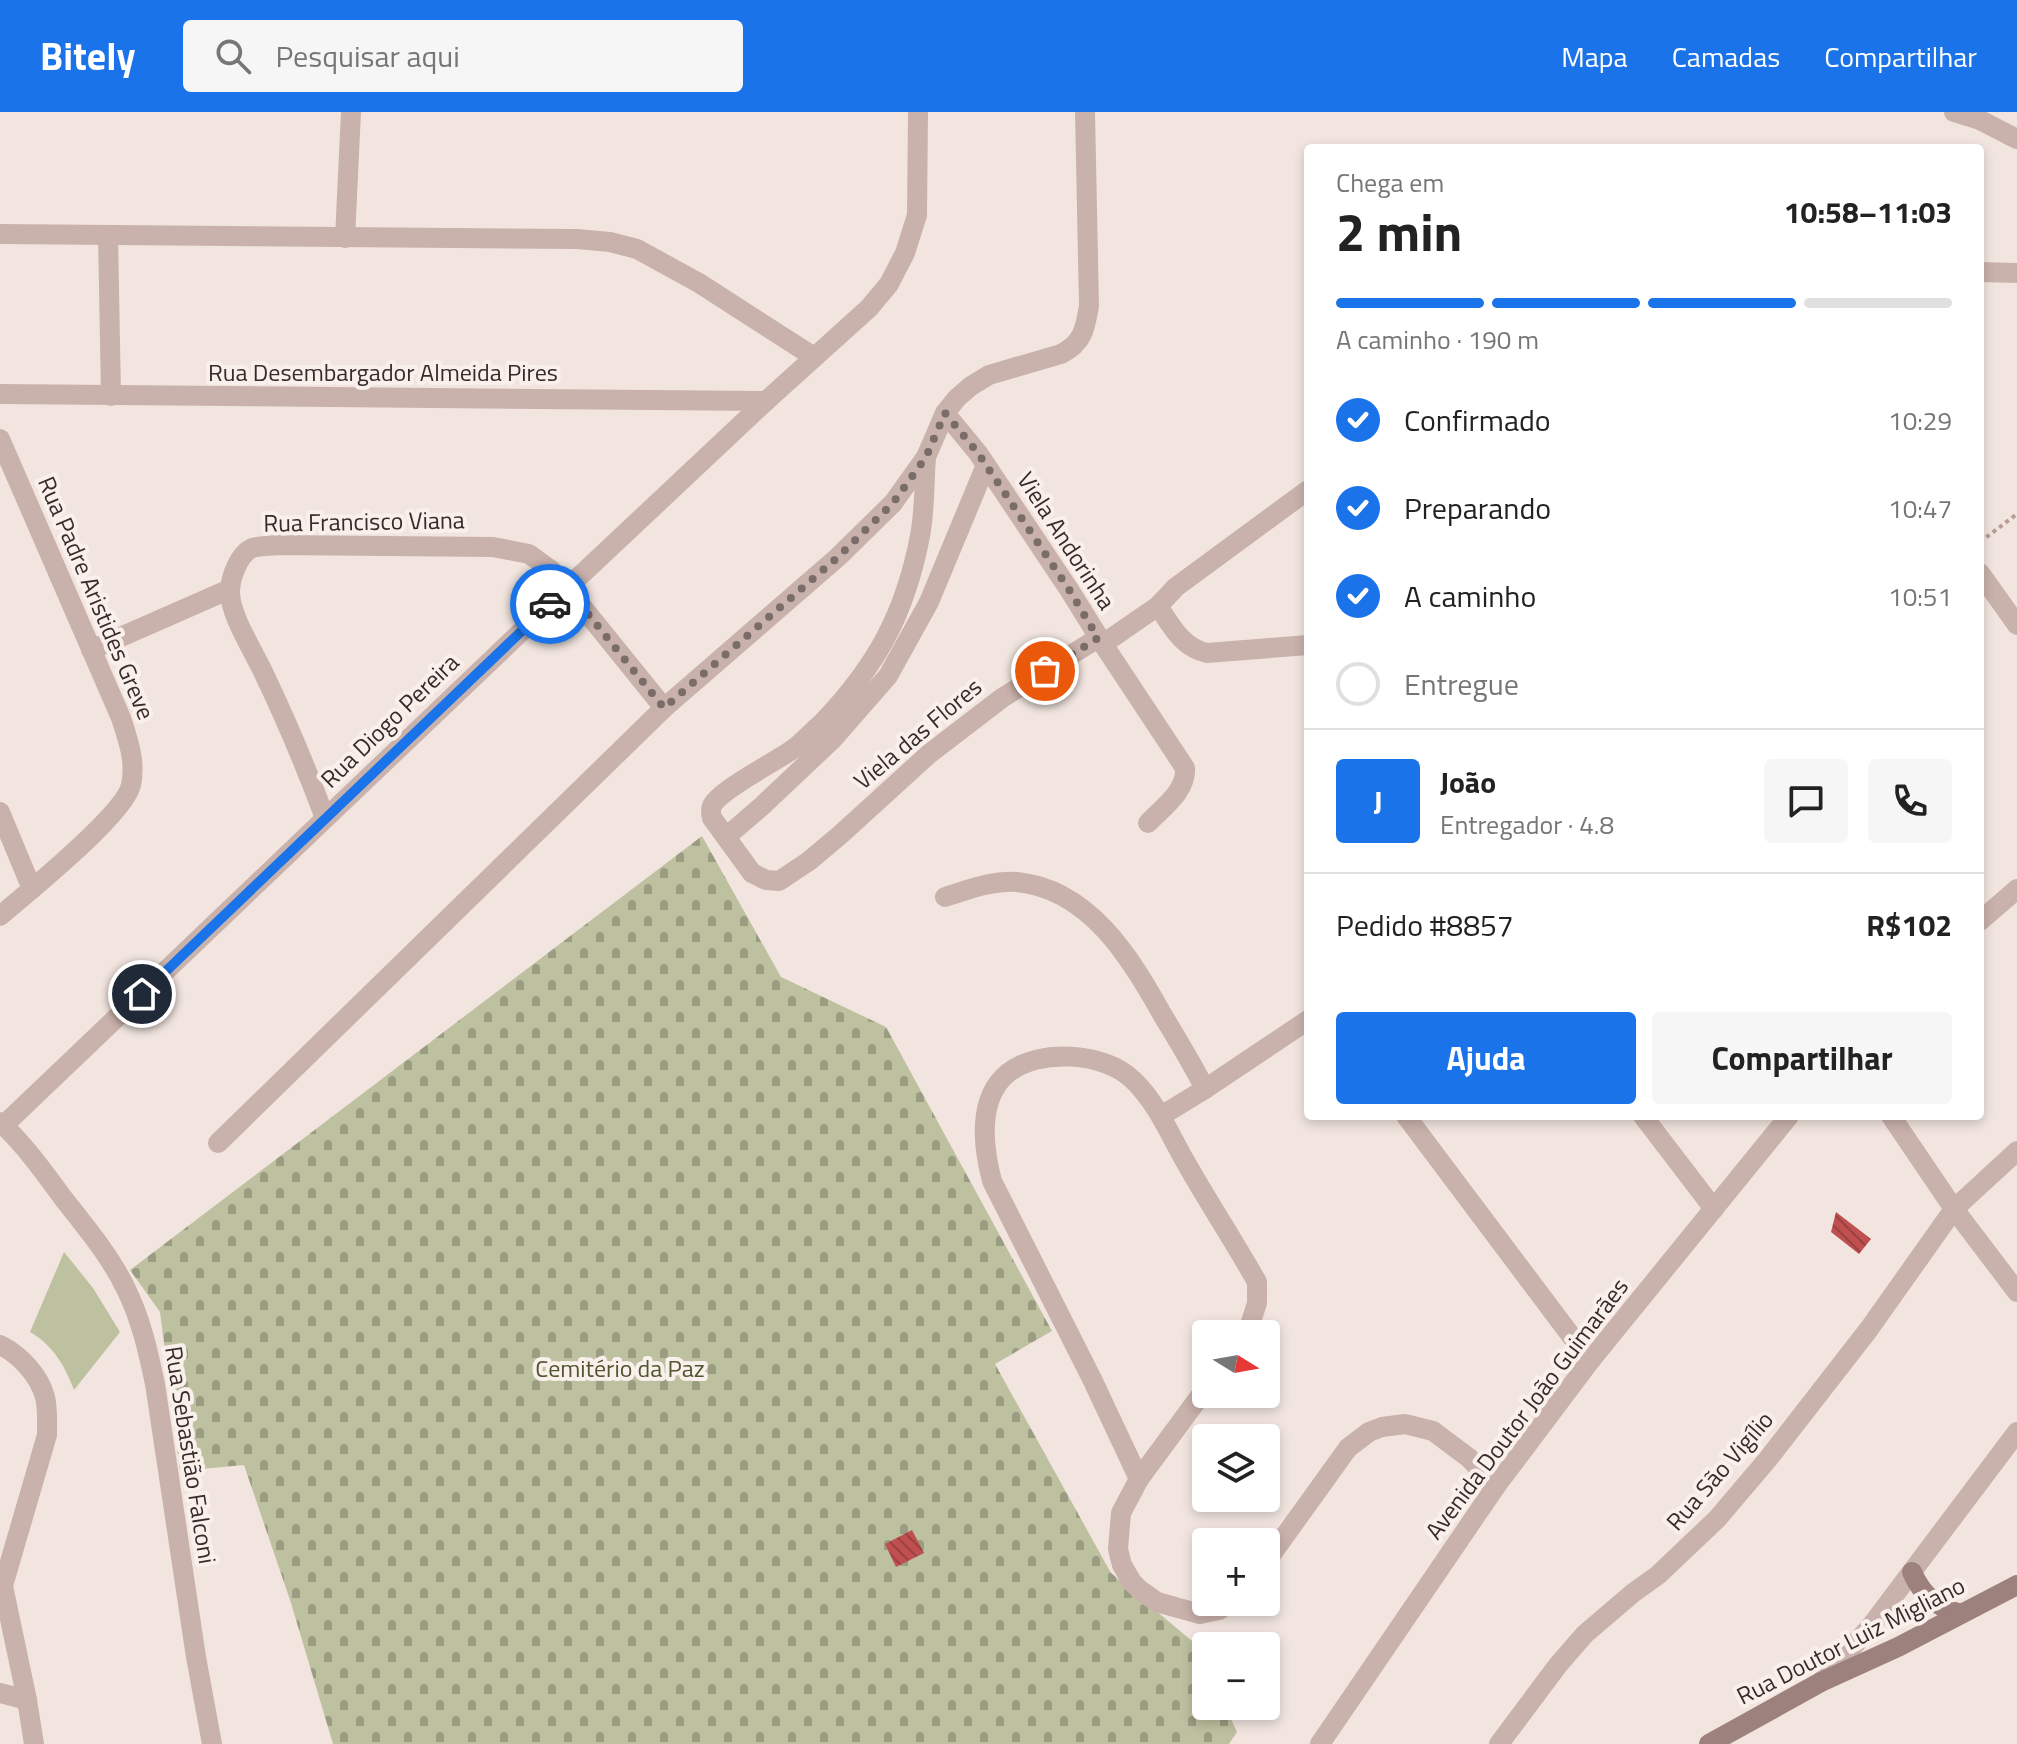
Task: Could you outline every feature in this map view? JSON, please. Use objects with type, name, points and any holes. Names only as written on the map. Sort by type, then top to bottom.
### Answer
[{"type":"main road","points":[[1912,1572],[1929,1599],[1961,1614]]},
{"type":"main road","name":"Rua Doutor Luiz Migliano","points":[[1709,1744],[1821,1682],[1898,1647],[2017,1585]]},
{"type":"street","points":[[345,238],[351,112]]},
{"type":"street","name":"Rua Diogo Pereira","points":[[2,1124],[567,588],[869,308],[889,284],[905,253],[917,215],[918,112]]},
{"type":"street","points":[[218,1143],[664,708],[838,557],[893,503],[926,457],[945,413],[957,398],[989,375],[1072,349],[1083,333],[1089,306],[1085,112]]},
{"type":"street","points":[[1954,112],[1980,120],[2017,139]]},
{"type":"street","points":[[0,234],[577,239],[610,242],[637,249],[699,283],[814,357]]},
{"type":"street","points":[[108,235],[111,396]]},
{"type":"street","points":[[1984,272],[2015,276]]},
{"type":"street","name":"Rua Desembargador Almeida Pires","points":[[0,394],[766,401]]},
{"type":"street","name":"Viela Andorinha","points":[[945,413],[986,465],[1100,641],[1158,606],[1176,587],[1304,493]]},
{"type":"street","name":"Rua Padre Aristides Greve","points":[[0,439],[121,718],[133,756],[131,788],[108,820],[0,916]]},
{"type":"street","points":[[926,457],[920,534],[900,609],[884,643],[866,672],[796,747],[712,804],[710,814],[726,837],[833,739],[888,676],[929,602],[986,465]]},
{"type":"street","name":"Rua Francisco Viana","points":[[230,589],[242,555],[253,548],[277,545],[493,547],[529,554],[551,570],[567,588]]},
{"type":"street","points":[[1984,579],[2017,625]]},
{"type":"street","points":[[567,588],[664,708]]},
{"type":"street","points":[[91,650],[230,589],[241,629],[265,674],[325,818]]},
{"type":"street","points":[[1158,606],[1171,627],[1199,652],[1304,651]]},
{"type":"street","points":[[1100,641],[1185,768],[1186,778],[1182,787],[1148,823]]},
{"type":"street","name":"Viela das Flores","points":[[726,837],[752,873],[766,880],[779,881],[809,861],[929,754],[1002,698],[1100,641]]},
{"type":"street","points":[[0,812],[32,889]]},
{"type":"street","points":[[945,897],[984,885],[1018,882],[1040,887],[1082,909],[1124,951],[1205,1089]]},
{"type":"street","points":[[1984,913],[2017,889]]},
{"type":"street","points":[[1161,1116],[1304,1023]]},
{"type":"street","points":[[1139,1479],[992,1181],[984,1139],[986,1113],[993,1090],[1009,1072],[1034,1060],[1060,1056],[1100,1062],[1118,1068],[1132,1079],[1161,1116],[1257,1282],[1257,1303],[1252,1320]]},
{"type":"street","points":[[1409,1120],[1590,1361]]},
{"type":"street","points":[[1646,1120],[1714,1209]]},
{"type":"street","name":"Avenida Doutor João Guimarães","points":[[1320,1744],[1496,1486],[1590,1361],[1786,1120]]},
{"type":"street","points":[[1894,1120],[1954,1209],[2017,1292]]},
{"type":"street","name":"Rua Sebastião Falconi","points":[[2,1124],[86,1227],[126,1287],[138,1317],[155,1384],[212,1744]]},
{"type":"street","name":"Rua São Vigílio","points":[[1499,1744],[1585,1634],[1695,1542],[1727,1507],[1869,1329],[1954,1209],[2017,1151]]},
{"type":"street","points":[[0,1345],[25,1363],[34,1375],[45,1395],[48,1414],[47,1435],[1,1591],[27,1700],[34,1744]]},
{"type":"street","points":[[1192,1407],[1139,1479],[1121,1513],[1118,1549],[1122,1565],[1140,1590],[1157,1602],[1192,1612]]},
{"type":"street","points":[[1280,1543],[1348,1448],[1369,1432],[1382,1427],[1405,1424],[1433,1431],[1469,1458],[1496,1486]]},
{"type":"street","points":[[1821,1682],[1871,1626],[2017,1432]]},
{"type":"street","points":[[0,1693],[27,1700]]},
{"type":"path","points":[[1984,539],[2017,514]]},
{"type":"green space","name":"Cemitério da Paz","points":[[702,836],[781,977],[886,1027],[1052,1331],[995,1364],[1111,1573],[1192,1641],[1192,1720],[1231,1720],[1237,1732],[1229,1744],[333,1744],[291,1603],[244,1465],[180,1471],[160,1312],[130,1270]]},
{"type":"green space","points":[[64,1252],[93,1288],[120,1332],[74,1390],[57,1357],[30,1332]]},
{"type":"building","points":[[1836,1212],[1871,1239],[1859,1254],[1831,1232]]},
{"type":"building","points":[[912,1530],[924,1553],[896,1567],[885,1544]]},
{"type":"way so far","points":[[550,604],[567,588],[664,708],[838,557],[893,503],[926,457],[945,413],[978,453],[1098,638],[1045,671]]},
{"type":"route","points":[[142,994],[550,604]]}]
